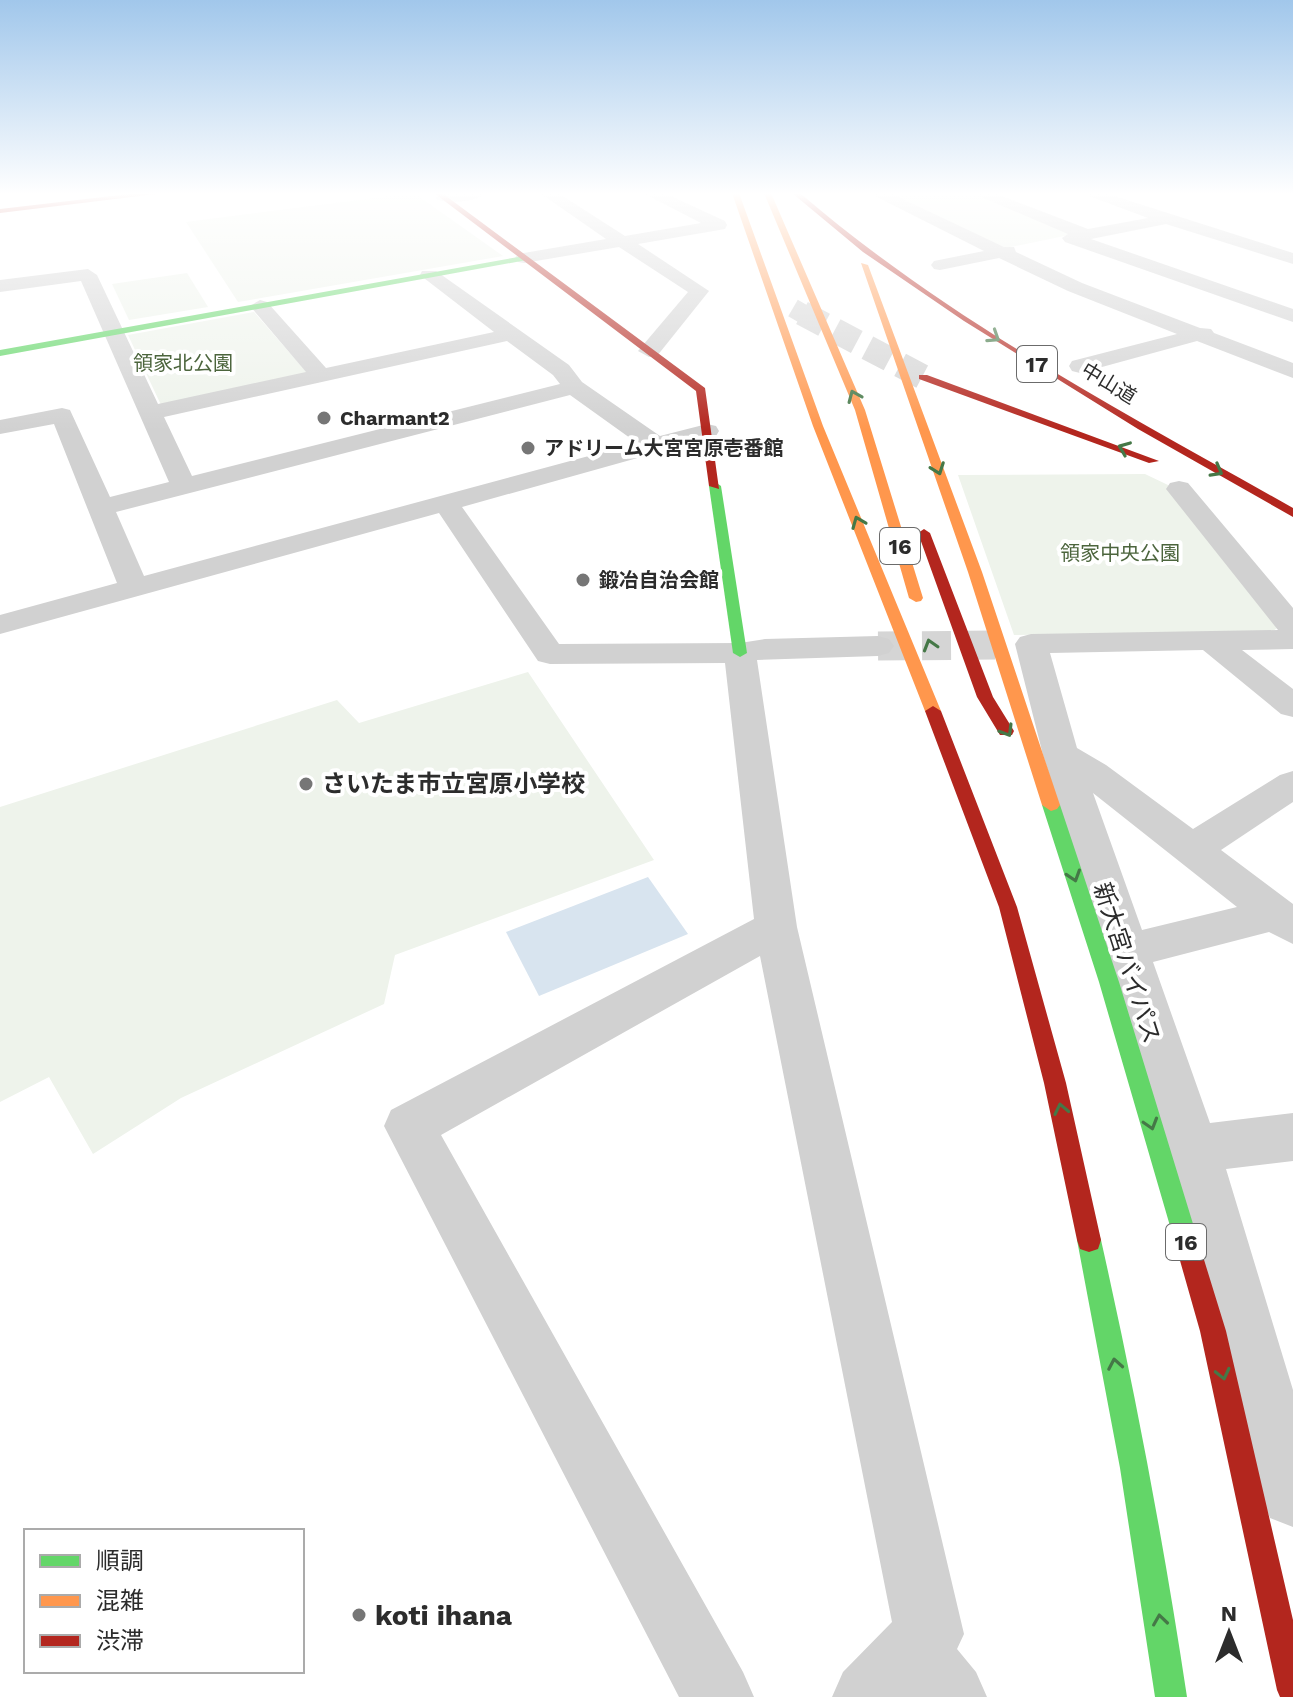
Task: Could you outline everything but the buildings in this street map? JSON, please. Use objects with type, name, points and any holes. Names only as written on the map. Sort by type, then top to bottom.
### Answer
[{"type":"main road","points":[[0,353],[445,272]]},
{"type":"main road","points":[[543,272],[701,390],[740,653]]},
{"type":"main road","name":"16","points":[[765,272],[778,319],[818,426],[898,620],[1008,907]]},
{"type":"main road","name":"16","points":[[801,272],[860,410],[923,621]]},
{"type":"main road","points":[[820,272],[884,424]]},
{"type":"main road","name":"新大宮バイパス","points":[[867,272],[980,586],[1109,982],[1213,1331],[1293,1690]]},
{"type":"main road","name":"中山道","points":[[896,272],[1285,522]]},
{"type":"main road","points":[[941,272],[1027,335]]},
{"type":"main road","points":[[772,291],[793,308]]},
{"type":"main road","points":[[1073,362],[1105,382]]},
{"type":"main road","name":"17","points":[[923,377],[1102,440],[1182,478]]},
{"type":"main road","points":[[1144,406],[1293,497]]},
{"type":"main road","name":"16","points":[[916,510],[985,697],[1049,802]]},
{"type":"main road","name":"16","points":[[941,681],[1008,907],[1055,1083],[1111,1339],[1159,1610],[1171,1697]]},
{"type":"street","points":[[649,351],[699,291],[670,272]]},
{"type":"street","points":[[1044,272],[1293,371]]},
{"type":"street","points":[[1171,272],[1290,313]]},
{"type":"street","points":[[0,286],[88,275],[183,485]]},
{"type":"street","points":[[429,275],[561,370],[574,387],[655,444]]},
{"type":"street","points":[[260,306],[321,376]]},
{"type":"street","points":[[1073,362],[1290,313]]},
{"type":"street","points":[[150,413],[512,334]]},
{"type":"street","points":[[102,507],[574,387]]},
{"type":"street","points":[[0,427],[62,415],[134,587]]},
{"type":"street","points":[[0,625],[707,431]]},
{"type":"street","points":[[1182,478],[1293,628]]},
{"type":"street","points":[[445,502],[550,654],[740,653],[765,649],[878,646]]},
{"type":"street","points":[[1293,639],[1031,644],[1061,755],[1194,1149],[1293,1495]]},
{"type":"street","points":[[1211,641],[1293,706]]},
{"type":"street","points":[[740,653],[776,927],[929,1634],[911,1681]]},
{"type":"street","points":[[1061,755],[1093,774],[1284,921]]},
{"type":"street","points":[[1191,850],[1293,784]]},
{"type":"street","points":[[1125,952],[1284,921]]},
{"type":"street","points":[[718,1697],[409,1126],[776,927]]},
{"type":"street","points":[[1194,1149],[1293,1137]]},
{"type":"green space","points":[[219,272],[410,272],[238,302]]},
{"type":"green space","points":[[187,273],[208,307],[129,320],[112,284]]},
{"type":"green space","name":"領家北公園","points":[[254,312],[310,376],[162,407],[128,335]]},
{"type":"green space","name":"領家中央公園","points":[[1145,474],[1168,485],[1280,626],[1273,631],[1014,635],[958,475]]},
{"type":"green space","points":[[528,672],[654,860],[395,955],[384,1004],[181,1098],[93,1154],[49,1077],[0,1102],[0,807],[337,700],[359,723]]},
{"type":"shaded area","points":[[648,877],[688,934],[539,996],[506,932]]},
{"type":"tunnel","points":[[793,308],[805,315]]},
{"type":"tunnel","points":[[802,313],[923,377]]},
{"type":"tunnel","points":[[878,646],[1003,645]]},
{"type":"traffic: fast","points":[[0,353],[446,272]]},
{"type":"traffic: fast","points":[[715,486],[740,653]]},
{"type":"traffic: fast","points":[[1051,805],[1109,982],[1189,1250]]},
{"type":"traffic: fast","points":[[1089,1240],[1134,1468],[1171,1697]]},
{"type":"traffic: slow","points":[[763,272],[818,426],[933,711]]},
{"type":"traffic: slow","points":[[801,272],[860,410],[916,598]]},
{"type":"traffic: slow","points":[[867,272],[975,572],[1051,805]]},
{"type":"traffic: jam","points":[[543,272],[701,390],[715,486]]},
{"type":"traffic: jam","points":[[896,272],[1104,404],[1293,513]]},
{"type":"traffic: jam","points":[[923,377],[1153,461]]},
{"type":"traffic: jam","points":[[924,533],[985,697],[1006,731]]},
{"type":"traffic: jam","points":[[933,711],[1008,907],[1055,1083],[1089,1240]]},
{"type":"traffic: jam","points":[[1189,1250],[1213,1331],[1293,1690]]},
{"type":"place","name":"Charmant2","points":[[324,418]]},
{"type":"place","name":"アドリーム大宮宮原壱番館","points":[[528,448]]},
{"type":"place","name":"鍛冶自治会館","points":[[583,580]]},
{"type":"place","name":"さいたま市立宮原小学校","points":[[306,784]]},
{"type":"place","name":"koti ihana","points":[[359,1615]]}]
